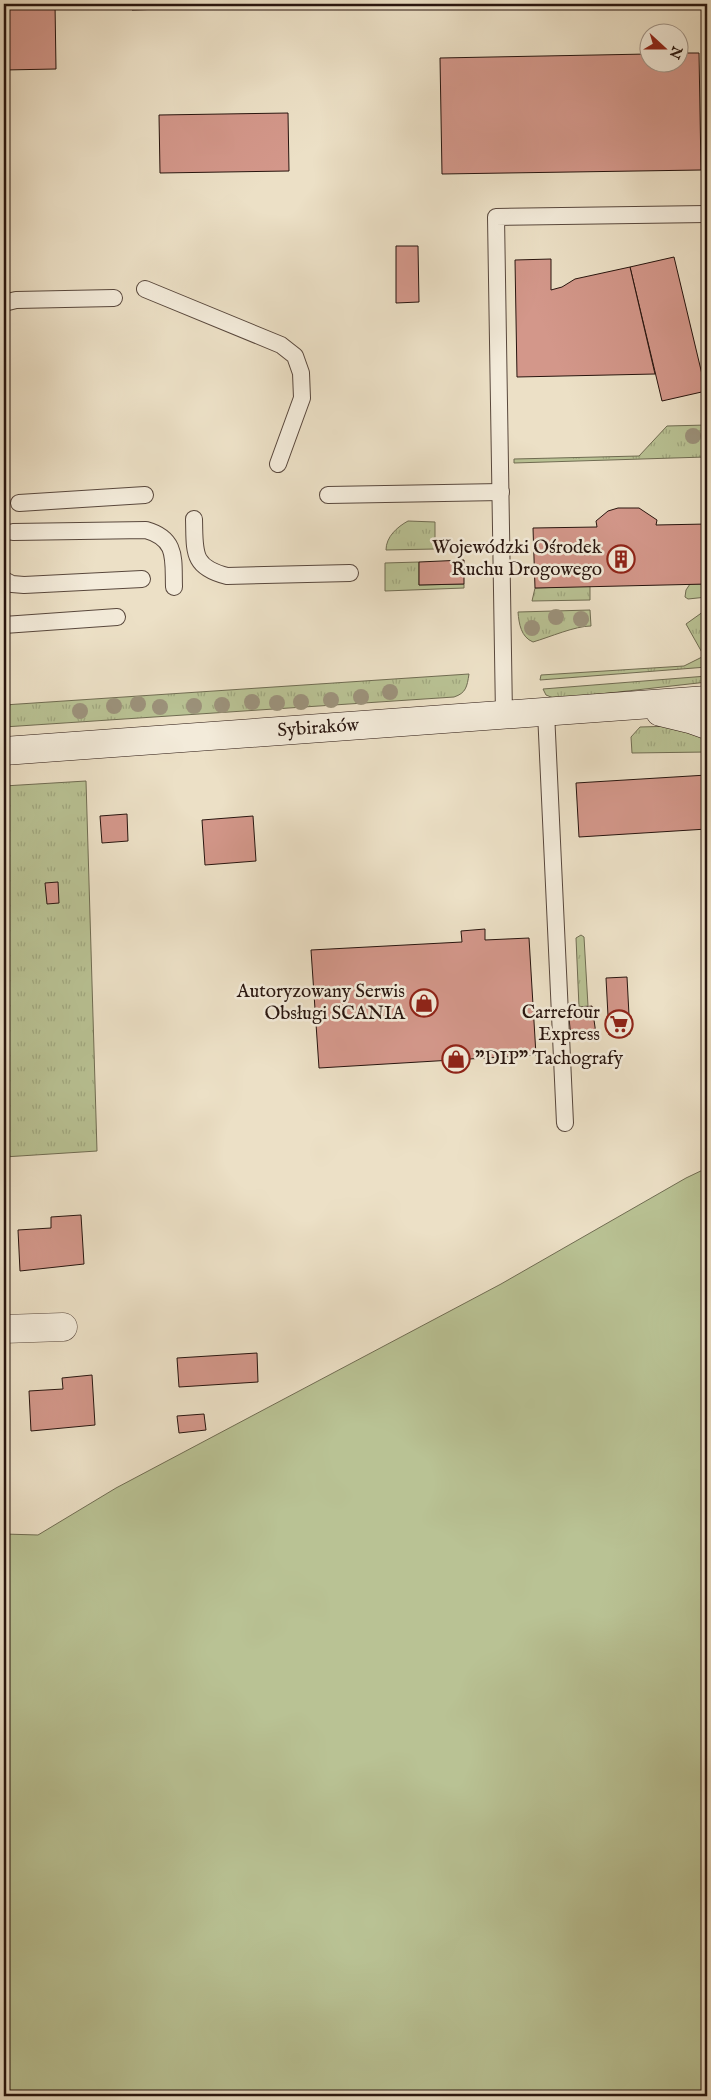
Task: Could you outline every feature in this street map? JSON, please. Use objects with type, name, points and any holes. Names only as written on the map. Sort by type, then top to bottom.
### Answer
[{"type":"street","name":"Sybiraków","points":[[4,751],[707,700]]},
{"type":"street","name":"Sybiraków","points":[[632,706],[707,725]]},
{"type":"street","points":[[4,1329],[63,1327]]},
{"type":"lane","points":[[504,715],[496,217],[707,214]]},
{"type":"lane","points":[[145,289],[281,345],[295,356],[301,373],[302,398],[278,464]]},
{"type":"lane","points":[[4,304],[16,300],[114,298]]},
{"type":"lane","points":[[328,495],[501,492]]},
{"type":"lane","points":[[19,502],[145,495]]},
{"type":"lane","points":[[194,519],[195,553],[203,566],[211,572],[227,576],[350,573]]},
{"type":"lane","points":[[13,532],[146,530],[156,533],[164,538],[170,546],[173,555],[174,587]]},
{"type":"lane","points":[[4,580],[12,584],[24,585],[142,579]]},
{"type":"lane","points":[[4,624],[117,617]]},
{"type":"lane","points":[[546,712],[565,1123]]},
{"type":"green space","points":[[707,425],[707,534],[705,457],[514,463],[514,459],[639,456],[667,426]]},
{"type":"green space","points":[[408,521],[435,522],[435,549],[386,550],[386,545],[393,533]]},
{"type":"green space","points":[[419,562],[419,585],[464,584],[464,588],[385,591],[385,563]]},
{"type":"green space","points":[[690,584],[707,584],[707,597],[688,599],[685,597],[686,590]]},
{"type":"green space","points":[[590,586],[590,600],[532,601],[535,588]]},
{"type":"green space","points":[[707,609],[707,667],[540,680],[541,675],[684,666],[704,656],[686,624]]},
{"type":"green space","points":[[590,610],[591,626],[570,630],[533,642],[523,633],[518,612]]},
{"type":"green space","points":[[469,674],[465,689],[461,694],[454,697],[4,727],[4,705]]},
{"type":"green space","points":[[707,676],[707,682],[556,699],[546,695],[543,689]]},
{"type":"green space","points":[[675,726],[707,734],[707,752],[632,753],[631,737],[640,727]]},
{"type":"green space","points":[[86,781],[97,1151],[4,1157],[4,786]]},
{"type":"green space","points":[[581,935],[584,937],[588,1006],[579,1007],[576,938]]},
{"type":"green space","points":[[707,1168],[707,2096],[4,2096],[4,1534],[38,1535],[116,1488],[501,1284],[686,1178]]},
{"type":"building","points":[[4,4],[55,4],[56,69],[4,70]]},
{"type":"building","points":[[131,4],[195,4],[195,8],[132,10]]},
{"type":"building","points":[[195,4],[242,4],[242,7],[195,8]]},
{"type":"building","points":[[242,4],[286,4],[286,6],[242,7]]},
{"type":"building","points":[[286,4],[346,4],[346,5],[286,6]]},
{"type":"building","points":[[688,53],[699,53],[701,170],[442,174],[440,58],[638,54],[638,72],[688,72]]},
{"type":"building","points":[[288,113],[289,171],[160,173],[159,115]]},
{"type":"building","points":[[396,246],[418,246],[419,302],[396,303]]},
{"type":"building","points":[[674,257],[706,391],[662,401],[630,267]]},
{"type":"building","points":[[551,259],[551,290],[562,287],[575,279],[630,267],[655,374],[517,377],[515,260]]},
{"type":"building","name":"Wojewódzki Ośrodek Ruchu Drogowego","points":[[618,508],[639,508],[657,520],[656,525],[707,524],[707,584],[535,588],[533,528],[597,527],[596,521],[608,511]]},
{"type":"building","points":[[464,560],[464,584],[419,585],[419,562]]},
{"type":"building","points":[[707,775],[707,829],[579,837],[576,783]]},
{"type":"building","points":[[127,814],[128,841],[102,843],[100,816]]},
{"type":"building","points":[[253,816],[256,861],[205,865],[202,820]]},
{"type":"building","points":[[58,882],[59,903],[47,904],[45,883]]},
{"type":"building","name":"Autoryzowany Serwis Obsługi SCANIA","points":[[485,929],[485,940],[529,938],[536,1055],[319,1068],[311,950],[462,942],[461,931]]},
{"type":"building","points":[[627,977],[630,1034],[609,1035],[606,978]]},
{"type":"building","points":[[592,1006],[596,1034],[571,1037],[568,1009]]},
{"type":"building","points":[[81,1215],[84,1264],[20,1271],[18,1230],[51,1228],[51,1217]]},
{"type":"building","points":[[257,1353],[258,1382],[179,1387],[177,1358]]},
{"type":"building","points":[[92,1375],[95,1425],[31,1431],[29,1391],[63,1389],[62,1378]]},
{"type":"building","points":[[204,1414],[206,1430],[179,1433],[177,1416]]},
{"type":"place","name":"Wojewódzki Ośrodek Ruchu Drogowego","points":[[621,559]]},
{"type":"place","name":"Autoryzowany Serwis Obsługi SCANIA","points":[[424,1003]]},
{"type":"place","name":"Carrefour Express","points":[[619,1024]]},
{"type":"place","name":"\"DIP\" Tachografy","points":[[456,1059]]}]
